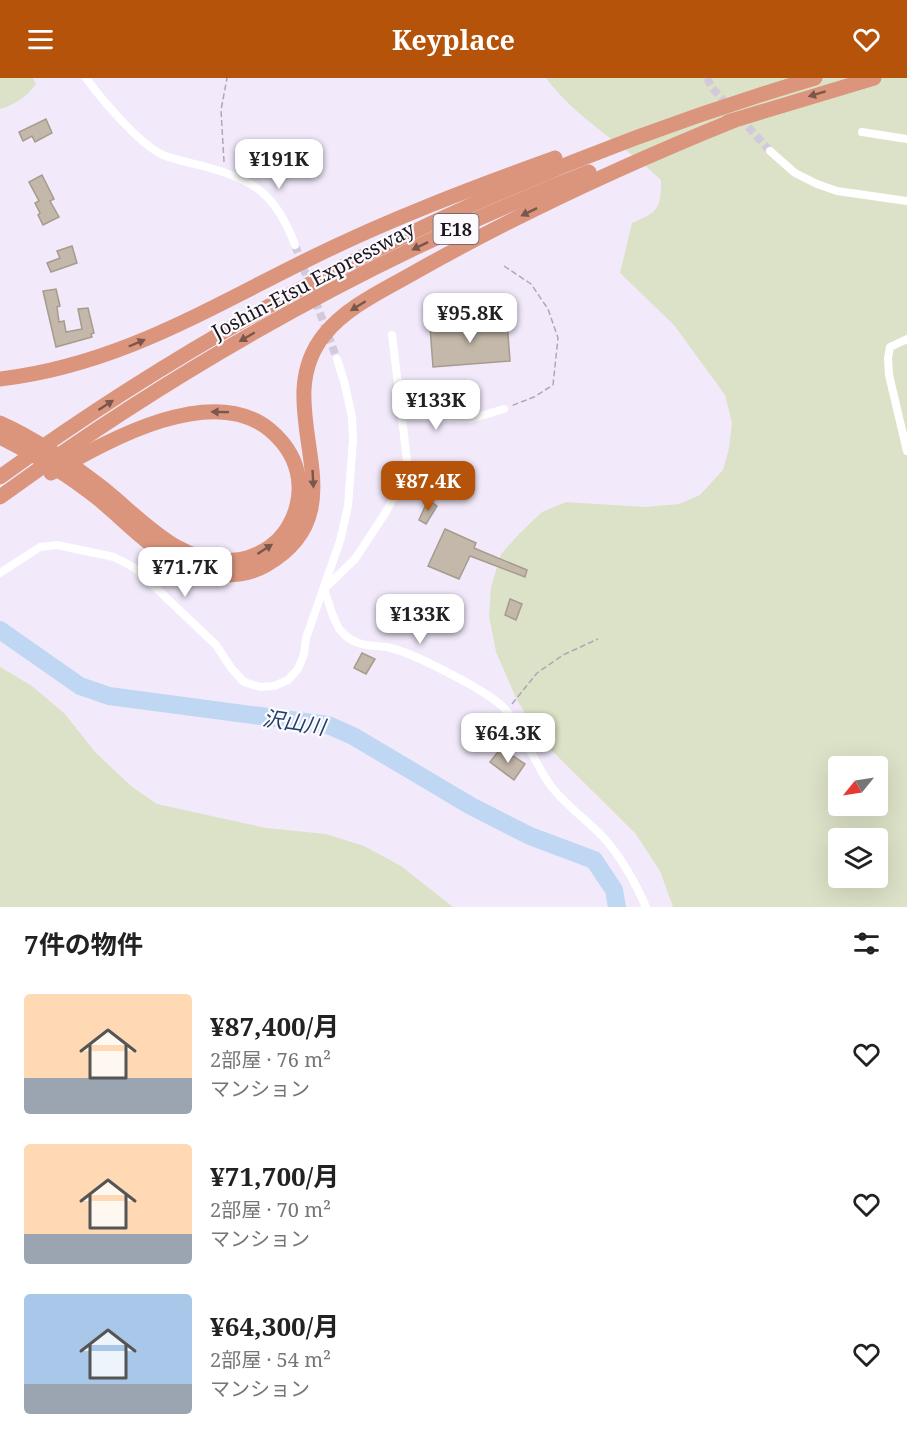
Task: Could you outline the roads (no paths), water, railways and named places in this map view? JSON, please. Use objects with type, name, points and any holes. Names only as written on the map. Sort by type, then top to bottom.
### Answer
[{"type":"highway","name":"Joshin-Etsu Expressway","points":[[0,477],[127,391],[219,334],[398,239],[566,164],[681,120],[815,78]]},
{"type":"highway","name":"Joshin-Etsu Expressway","points":[[0,497],[75,452],[222,352],[393,259],[517,202],[578,177],[735,120],[874,78]]},
{"type":"highway","points":[[0,379],[54,371],[110,354],[179,325],[353,238],[429,205],[509,174],[636,130],[745,99]]},
{"type":"highway","points":[[0,437],[66,474],[148,542],[184,565],[218,575],[249,573],[263,567],[290,547],[300,535],[310,513],[314,488],[302,404],[303,384],[314,351],[335,322],[395,284],[517,218],[628,165],[735,120]]},
{"type":"highway","points":[[0,423],[55,453],[174,546],[212,560],[241,560],[268,548],[280,538],[296,509],[299,479],[287,448],[264,425],[249,417],[217,411],[177,417],[75,452]]},
{"type":"highway","points":[[0,507],[39,475]]},
{"type":"street","points":[[86,78],[111,110],[162,154],[225,172],[245,181],[270,199],[287,224],[295,245]]},
{"type":"street","points":[[862,132],[907,139]]},
{"type":"street","points":[[770,151],[795,173],[827,188],[864,196],[900,198],[907,201]]},
{"type":"street","points":[[324,589],[356,558],[406,477],[407,460],[392,335]]},
{"type":"street","points":[[907,339],[890,347],[888,358],[889,375],[907,451]]},
{"type":"street","points":[[0,573],[40,548],[57,544],[114,557],[135,568],[208,637],[244,682],[260,687],[274,686],[288,680],[298,669],[304,654],[306,638],[340,541],[348,506],[352,440],[349,400],[337,358]]},
{"type":"street","points":[[402,416],[471,419],[504,409]]},
{"type":"street","points":[[324,589],[339,630],[354,641],[365,646],[390,648],[413,656],[482,692],[506,711],[552,788],[616,853],[637,886],[646,907]]},
{"type":"waterway","name":"沢山川","points":[[0,630],[80,686],[109,696],[328,725],[353,736],[471,806],[530,836],[594,860],[614,890],[617,907]]},
{"type":"tunnel","points":[[707,78],[712,88],[729,106]]},
{"type":"tunnel","points":[[740,118],[770,151]]},
{"type":"tunnel","points":[[295,245],[337,359]]}]
